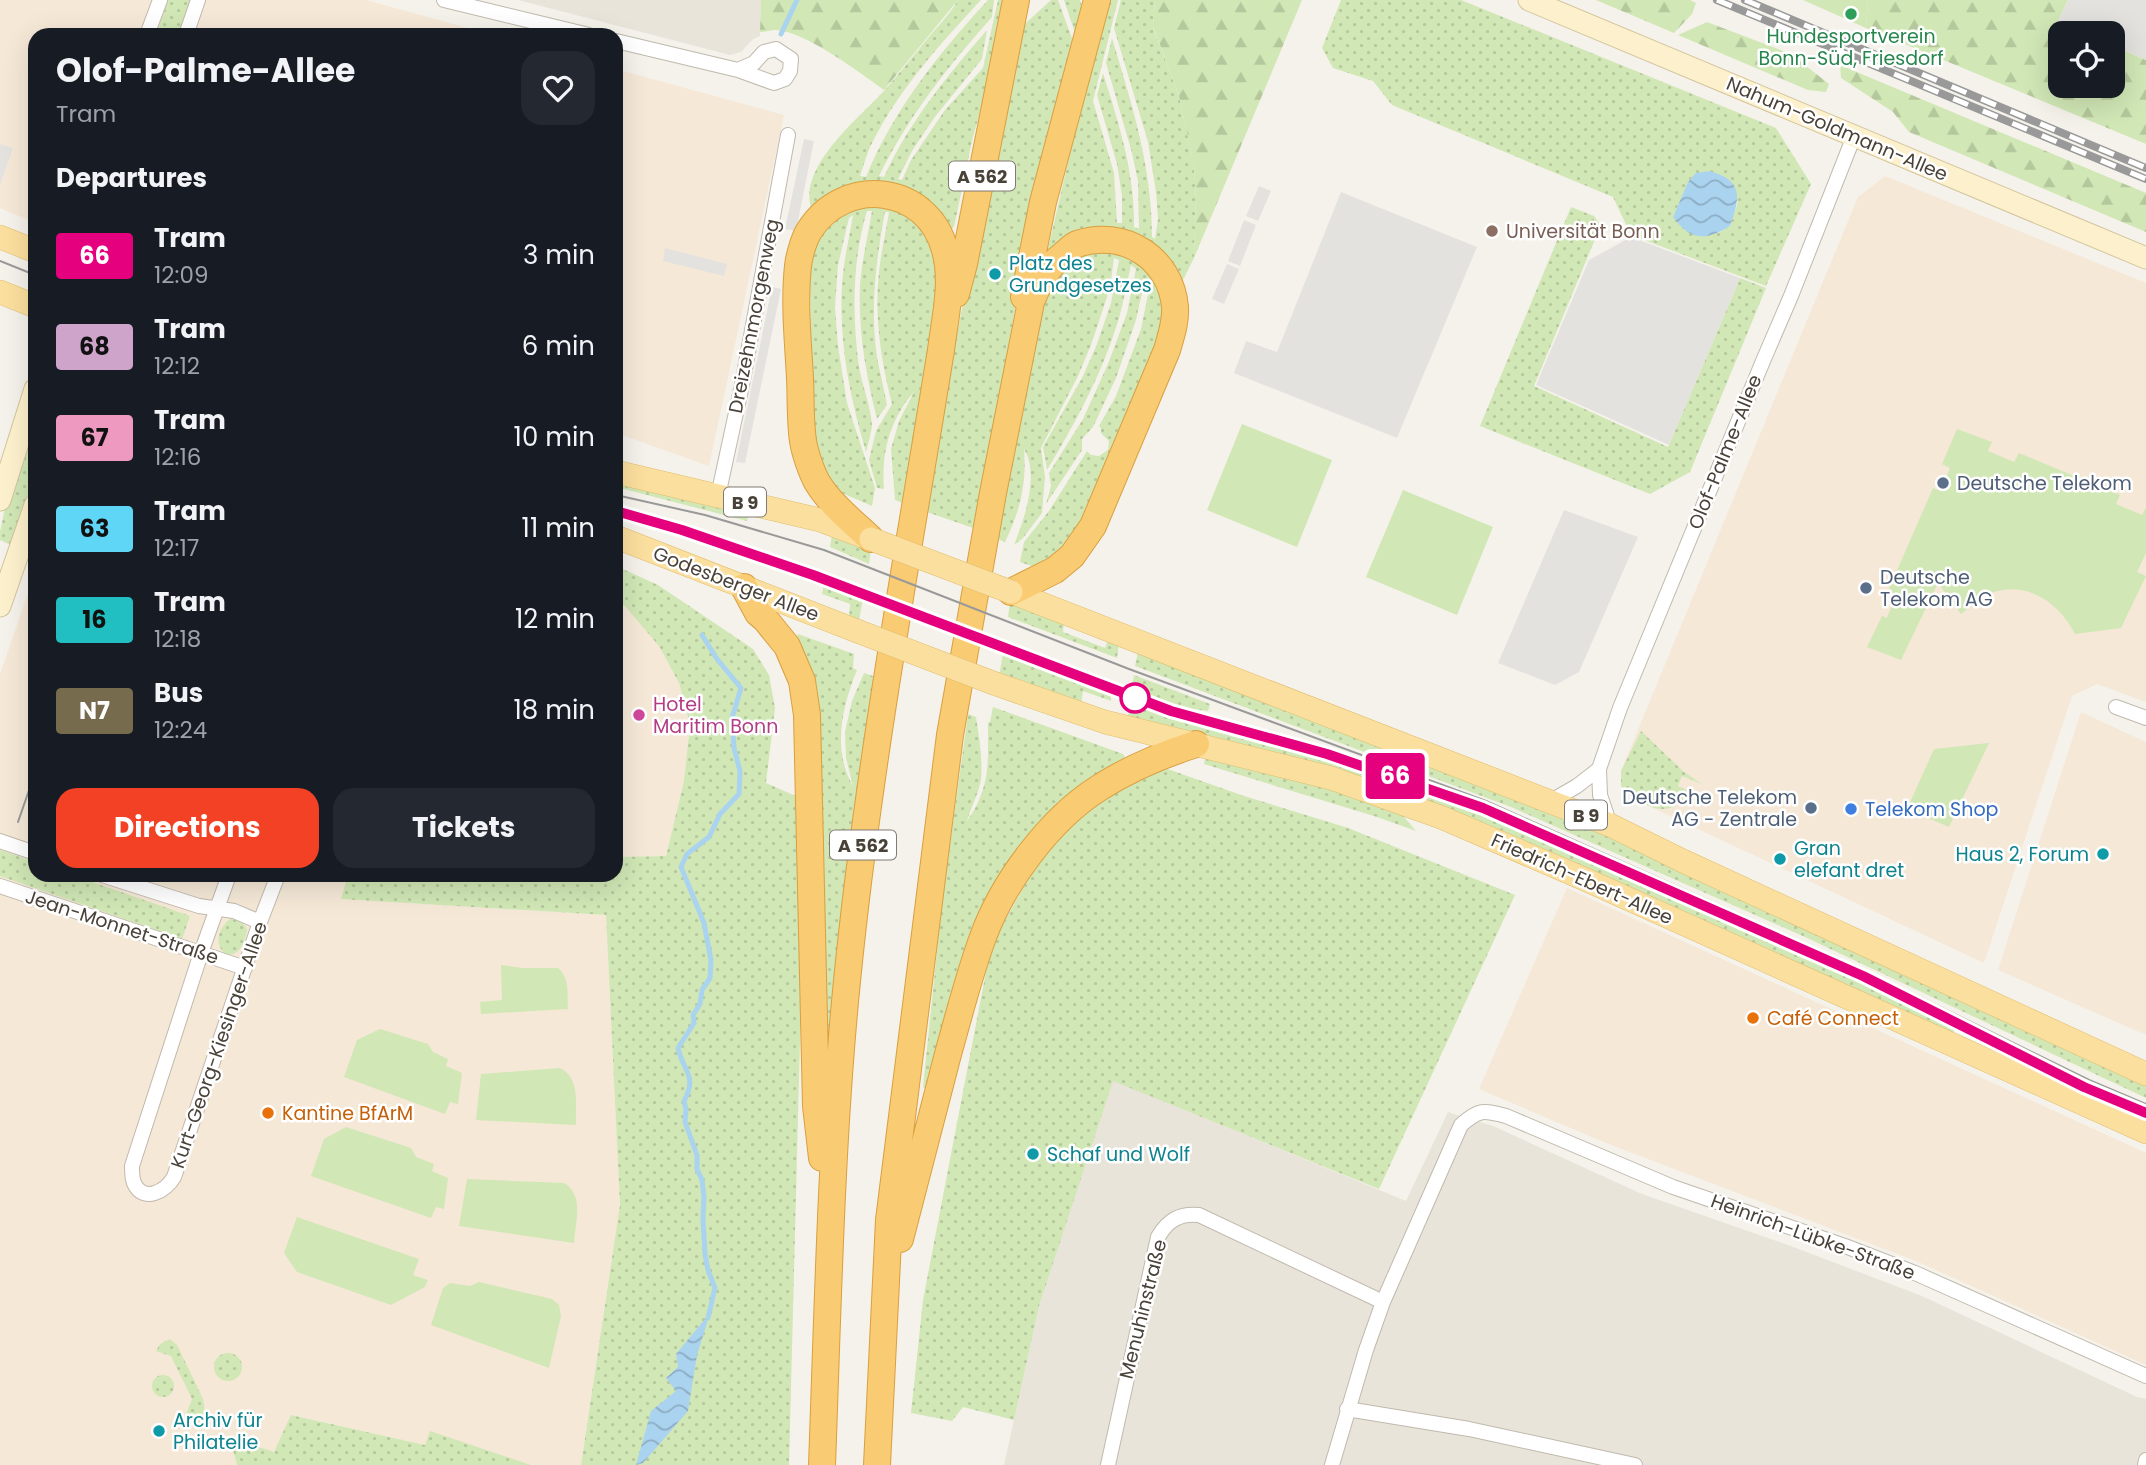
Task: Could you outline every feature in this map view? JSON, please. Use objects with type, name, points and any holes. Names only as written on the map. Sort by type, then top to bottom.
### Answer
[{"type":"highway","name":"A 562","points":[[822,1465],[830,1224],[847,981],[871,786],[942,350],[964,264],[1016,0]]},
{"type":"highway","points":[[1009,407],[1027,279],[1043,202],[1097,0]]},
{"type":"highway","points":[[872,540],[831,501],[816,481],[803,443],[797,330],[798,264],[809,232],[830,210],[858,197],[886,193],[914,203],[934,224],[946,251],[949,278],[942,350]]},
{"type":"highway","points":[[877,1465],[889,1220],[950,735],[1009,407],[1031,302],[1039,281],[1052,263],[1076,245],[1108,240],[1134,245],[1157,263],[1171,287],[1175,308],[1174,328],[1159,371],[1093,526],[1073,556],[1055,570],[1011,592]]},
{"type":"highway","points":[[744,587],[758,613],[787,646],[802,681],[807,715],[816,1106],[830,1224]]},
{"type":"highway","points":[[884,1302],[957,1022],[983,936],[997,904],[1032,852],[1073,808],[1097,789],[1138,766],[1196,744]]},
{"type":"main road","name":"Nahum-Goldmann-Allee","points":[[1529,0],[2146,258]]},
{"type":"main road","points":[[0,237],[28,248]]},
{"type":"main road","points":[[0,292],[28,303]]},
{"type":"main road","points":[[0,500],[28,411]]},
{"type":"main road","name":"B 9","points":[[623,474],[820,520],[1610,824],[1684,861],[2146,1074]]},
{"type":"main road","points":[[0,606],[9,557],[28,519]]},
{"type":"main road","name":"Godesberger Allee","points":[[623,540],[996,684]]},
{"type":"main road","name":"Friedrich-Ebert-Allee","points":[[996,684],[1105,722],[1331,778],[1443,818],[1582,877],[2146,1132]]},
{"type":"street","points":[[150,28],[160,0]]},
{"type":"street","points":[[188,28],[198,0]]},
{"type":"street","points":[[444,0],[560,28]]},
{"type":"street","points":[[623,43],[738,70]]},
{"type":"street","name":"Dreizehnmorgenweg","points":[[718,496],[742,385],[788,135]]},
{"type":"street","name":"Olof-Palme-Allee","points":[[1610,824],[1600,795],[1599,769],[1620,708],[1791,296],[1854,136]]},
{"type":"street","points":[[2116,707],[2146,718]]},
{"type":"street","points":[[1550,801],[1577,786],[1599,769]]},
{"type":"street","points":[[0,841],[28,851]]},
{"type":"street","points":[[124,882],[199,906],[234,911],[260,922]]},
{"type":"street","name":"Kurt-Georg-Kiesinger-Allee","points":[[227,882],[132,1166],[133,1181],[139,1191],[149,1194],[161,1193],[174,1177],[275,882]]},
{"type":"street","name":"Jean-Monnet-Straße","points":[[0,886],[245,968]]},
{"type":"street","name":"Heinrich-Lübke-Straße","points":[[1383,1301],[1461,1125],[1475,1113],[1492,1112],[1673,1187],[1915,1273],[2146,1376]]},
{"type":"street","name":"Menuhinstraße","points":[[1108,1465],[1158,1237],[1175,1219],[1189,1214],[1199,1215],[1383,1301]]},
{"type":"street","points":[[1332,1465],[1347,1409],[1383,1301]]},
{"type":"street","points":[[1347,1409],[1469,1429],[1635,1465]]},
{"type":"street","points":[[2145,1465],[2146,1460]]},
{"type":"shaded area","points":[[0,0],[366,0],[468,28],[28,28],[28,220],[0,208]]},
{"type":"shaded area","points":[[518,0],[761,0],[760,36],[753,39],[741,52],[730,55]]},
{"type":"shaded area","points":[[2068,0],[2146,0],[2146,60],[2125,51],[2125,21],[2058,21]]},
{"type":"shaded area","points":[[623,71],[784,115],[709,466],[623,435]]},
{"type":"shaded area","points":[[804,139],[814,141],[796,231],[785,229]]},
{"type":"shaded area","points":[[0,144],[13,148],[0,185]]},
{"type":"shaded area","name":"Deutsche Telekom","points":[[1885,176],[2146,283],[2146,702],[2097,684],[2072,696],[1984,963],[1655,809],[1631,796],[1621,786],[1621,771],[1858,197]]},
{"type":"shaded area","points":[[1259,186],[1271,191],[1258,221],[1246,216]]},
{"type":"shaded area","points":[[1341,192],[1477,247],[1397,438],[1234,373],[1246,341],[1277,352]]},
{"type":"shaded area","points":[[1244,220],[1256,225],[1240,266],[1228,261]]},
{"type":"shaded area","points":[[1631,237],[1740,278],[1669,445],[1536,385],[1589,260]]},
{"type":"shaded area","points":[[665,248],[727,264],[724,276],[663,261]]},
{"type":"shaded area","points":[[1227,264],[1239,269],[1224,304],[1212,299]]},
{"type":"shaded area","points":[[772,287],[781,289],[745,463],[736,462]]},
{"type":"shaded area","points":[[1564,510],[1638,537],[1579,672],[1555,685],[1498,663]]},
{"type":"shaded area","points":[[28,593],[28,882],[346,882],[342,899],[606,915],[620,1205],[581,1465],[531,1465],[430,1432],[425,1445],[292,1415],[274,1452],[233,1450],[237,1465],[0,1465],[0,674]]},
{"type":"shaded area","points":[[623,604],[659,646],[679,683],[690,725],[684,781],[666,856],[623,857]]},
{"type":"shaded area","points":[[2081,712],[2146,742],[2146,1035],[1998,970]]},
{"type":"shaded area","points":[[1567,888],[2146,1153],[2146,1365],[1916,1261],[1606,1143],[1479,1089]]},
{"type":"shaded area","points":[[1112,1080],[1406,1201],[1448,1112],[1493,1126],[1642,1194],[1922,1296],[2146,1399],[2146,1465],[1004,1465],[1039,1306]]},
{"type":"green space","points":[[168,0],[193,0],[183,28],[158,28]]},
{"type":"green space","points":[[761,0],[958,0],[884,90],[802,37],[776,30],[760,32]]},
{"type":"green space","points":[[958,0],[981,0],[908,84],[871,145],[860,176],[866,177],[890,128],[935,61],[988,0],[994,0],[992,17],[930,93],[903,132],[879,176],[884,177],[917,118],[987,30],[982,59],[934,118],[912,151],[898,179],[902,180],[911,160],[945,110],[983,68],[998,0],[1007,0],[954,227],[950,230],[918,198],[812,211],[809,195],[813,178],[832,146],[883,92]]},
{"type":"green space","points":[[1051,0],[1058,0],[1074,44],[1015,309],[976,529],[924,511],[1016,32]]},
{"type":"green space","points":[[1064,0],[1080,0],[1083,11],[1076,36]]},
{"type":"green space","points":[[1108,0],[1118,0],[1093,101],[1114,173],[1117,223],[1122,223],[1122,196],[1117,164],[1097,95],[1103,73],[1129,168],[1134,227],[1139,229],[1138,181],[1106,63],[1112,38],[1140,136],[1149,185],[1152,237],[1155,239],[1158,219],[1148,142],[1114,28],[1121,0],[1155,0],[1153,27],[1179,96],[1194,165],[1194,258],[1182,282],[1155,246],[1048,249]]},
{"type":"green space","points":[[1155,0],[1302,0],[1194,258],[1194,165],[1179,96],[1153,26]]},
{"type":"green space","points":[[1341,0],[1461,0],[1776,128],[1811,184],[1766,286],[1631,235],[1613,197],[1392,105],[1373,81],[1333,68],[1322,48]],"holes":[[[1688,183],[1738,202],[1730,226],[1718,233],[1673,217]]]},
{"type":"green space","points":[[1596,0],[1690,0],[1696,3],[1692,14],[1674,33]]},
{"type":"green space","name":"Hundesportverein Bonn-Süd, Friesdorf","points":[[1803,0],[1868,0],[1866,28]]},
{"type":"green space","points":[[1868,0],[2068,0],[2058,21],[2048,21],[2048,98],[2125,98],[2125,51],[2146,60],[2146,144],[1866,28]]},
{"type":"green space","points":[[1707,22],[1791,54],[1829,84],[1826,92],[1808,90],[1678,35]]},
{"type":"green space","points":[[1840,65],[2146,193],[2146,232],[1909,132],[1893,112],[1841,78]]},
{"type":"green space","points":[[858,204],[911,211],[942,263],[903,503],[895,500],[891,449],[899,421],[914,392],[899,413],[889,437],[884,462],[884,489],[877,488],[869,460],[876,431],[892,404],[882,355],[877,305],[880,264],[889,212],[885,212],[875,284],[875,339],[887,405],[877,419],[869,386],[860,319],[862,266],[872,211],[867,211],[856,269],[854,308],[857,348],[872,426],[866,452],[854,408],[843,342],[843,274],[853,215],[849,218],[838,265],[835,307],[847,403],[875,488],[872,506],[835,490],[819,457],[812,415],[810,267],[816,244],[825,228]]},
{"type":"green space","points":[[1571,207],[1594,216],[1601,225],[1534,386],[1668,447],[1740,278],[1766,288],[1690,472],[1650,494],[1480,426]]},
{"type":"green space","points":[[1091,249],[1137,258],[1162,292],[1164,326],[1089,509],[1065,545],[1037,568],[1020,562],[1024,542],[1049,511],[1087,451],[1091,455],[1099,456],[1108,450],[1109,441],[1101,433],[1099,426],[1116,396],[1141,329],[1150,284],[1145,279],[1136,320],[1116,378],[1093,427],[1082,439],[1082,450],[1046,504],[1051,486],[1049,473],[1083,419],[1127,313],[1136,269],[1131,265],[1119,318],[1105,358],[1078,415],[1047,470],[1043,447],[1083,376],[1097,344],[1111,303],[1119,260],[1114,258],[1110,288],[1091,345],[1041,448],[1045,477],[1042,513],[1023,538],[1014,545],[1026,510],[1031,484],[1029,460],[1024,449],[1023,485],[1015,519],[1005,542],[995,538],[1030,345],[1054,272]]},
{"type":"green space","points":[[1242,424],[1332,460],[1297,547],[1207,510]]},
{"type":"green space","points":[[1957,429],[1992,442],[1988,451],[2014,462],[2019,453],[2120,495],[2116,504],[2142,515],[2146,507],[2146,553],[2137,572],[2146,576],[2121,628],[2075,634],[2067,621],[2046,600],[2020,590],[1992,593],[1961,614],[1938,583],[1901,660],[1867,647],[1882,616],[1887,618],[1896,595],[1888,591],[1933,488],[1941,491],[1950,468],[1942,464]]},
{"type":"green space","points":[[28,432],[28,495],[11,545],[0,540],[10,483]]},
{"type":"green space","points":[[623,483],[750,510],[747,521],[623,489]]},
{"type":"green space","points":[[1403,490],[1493,527],[1457,615],[1366,577]]},
{"type":"green space","points":[[832,534],[871,549],[869,564],[830,547]]},
{"type":"green space","points":[[623,569],[658,585],[753,649],[769,675],[775,708],[766,783],[798,797],[801,1001],[789,1465],[581,1465],[620,1205],[606,915],[341,899],[346,882],[623,882],[623,857],[666,856],[684,781],[690,725],[679,683],[659,646],[625,606]]},
{"type":"green space","points":[[824,584],[863,598],[859,621],[849,617],[850,604],[822,594]]},
{"type":"green space","points":[[1010,602],[1064,623],[1063,632],[1105,648],[1108,640],[1119,644],[1117,658],[1008,617]]},
{"type":"green space","points":[[798,634],[854,654],[853,668],[857,670],[847,699],[841,743],[843,758],[853,786],[846,758],[845,732],[852,701],[864,673],[876,677],[826,1103],[796,639]]},
{"type":"green space","points":[[1138,652],[1516,795],[2146,1083],[2146,1098],[1805,937],[1511,807],[1135,666]]},
{"type":"green space","points":[[1003,653],[1111,694],[1111,701],[1083,691],[1081,705],[999,677]]},
{"type":"green space","points":[[1134,675],[1210,704],[1208,711],[1185,708],[1131,691]]},
{"type":"green space","points":[[1130,701],[1307,754],[1455,803],[1525,831],[1957,1026],[1953,1033],[1668,906],[1128,719]]},
{"type":"green space","points":[[993,707],[1125,757],[1044,822],[928,1090],[923,1087],[942,903],[968,714],[976,717],[981,779],[967,821],[980,797],[987,773],[988,722]]},
{"type":"green space","points":[[1641,731],[1684,772],[1702,784],[1682,776],[1678,786],[1694,794],[1673,807],[1663,809],[1650,806],[1637,800],[1621,786],[1621,771]]},
{"type":"green space","points":[[1989,743],[1949,827],[1907,809],[1934,749]]},
{"type":"green space","points":[[1206,754],[1288,774],[1399,811],[1416,831],[1204,764]]},
{"type":"green space","points":[[1159,766],[1348,828],[1515,895],[1379,1189],[1113,1081],[1039,1306],[1014,1420],[963,1407],[952,1421],[911,1413],[923,1300],[991,946],[1028,879],[1066,827],[1111,794]]},
{"type":"green space","points":[[0,850],[28,860],[28,882],[92,882],[190,916],[182,939],[0,876]]},
{"type":"green space","points":[[230,919],[241,922],[247,930],[239,950],[227,955],[220,947],[219,937],[222,927]]},
{"type":"green space","points":[[501,965],[558,968],[566,981],[568,1009],[481,1014],[480,1002],[502,1000]]},
{"type":"green space","points":[[380,1029],[428,1044],[433,1052],[448,1059],[446,1066],[462,1073],[458,1104],[450,1102],[445,1114],[344,1077],[357,1040]]},
{"type":"green space","points":[[560,1068],[567,1073],[574,1085],[576,1125],[476,1120],[481,1074]]},
{"type":"green space","points":[[346,1127],[411,1148],[416,1157],[434,1164],[432,1171],[448,1178],[444,1209],[436,1207],[431,1218],[311,1176],[324,1139]]},
{"type":"green space","points":[[467,1179],[564,1183],[575,1195],[577,1202],[574,1243],[459,1226]]},
{"type":"green space","points":[[297,1217],[419,1259],[413,1275],[428,1280],[425,1287],[391,1305],[297,1272],[284,1253]]},
{"type":"green space","points":[[479,1282],[552,1299],[559,1305],[561,1316],[549,1368],[431,1325],[443,1288],[450,1283],[470,1286]]},
{"type":"green space","points":[[170,1339],[177,1345],[203,1399],[205,1412],[201,1423],[186,1415],[192,1399],[171,1356],[156,1351],[160,1344]]},
{"type":"green space","points":[[228,1353],[238,1357],[242,1367],[238,1377],[228,1381],[218,1377],[214,1367],[218,1357]]},
{"type":"green space","points":[[163,1375],[171,1378],[174,1386],[171,1394],[163,1397],[155,1394],[152,1386],[155,1378]]},
{"type":"green space","points":[[291,1415],[425,1445],[430,1431],[531,1465],[237,1465],[233,1450],[218,1448],[221,1435],[274,1452]]},
{"type":"water","points":[[1709,171],[1728,179],[1734,185],[1736,207],[1730,226],[1713,234],[1699,236],[1686,231],[1673,217],[1688,182],[1696,173]]},
{"type":"water","points":[[710,1313],[697,1355],[688,1411],[643,1463],[636,1465],[651,1411],[676,1391],[666,1378],[678,1367],[676,1354]]},
{"type":"waterway","points":[[781,34],[797,0]]},
{"type":"waterway","points":[[702,635],[717,659],[741,688],[732,718],[734,748],[740,771],[739,794],[720,814],[709,837],[687,854],[681,867],[704,923],[711,960],[710,978],[702,990],[700,1004],[693,1015],[694,1023],[678,1048],[690,1079],[684,1101],[685,1122],[697,1155],[697,1169],[702,1180],[705,1254],[715,1288],[708,1318]]},
{"type":"tram line","points":[[0,261],[28,272]]},
{"type":"tram line","points":[[623,497],[705,515],[824,550],[1129,669],[1486,801],[1865,970],[2089,1080],[2146,1104]]},
{"type":"tram line","points":[[623,510],[813,575],[1171,711],[1346,760]]},
{"type":"tram line","name":"66","points":[[623,513],[813,575],[1171,711],[1327,754],[1483,808],[1863,976],[2084,1087],[2146,1113]]},
{"type":"tram line","points":[[18,822],[28,793]]},
{"type":"railway","points":[[1717,0],[2146,179]]},
{"type":"railway","points":[[1745,0],[2146,168]]},
{"type":"place","name":"Hundesportverein Bonn-Süd, Friesdorf","points":[[1851,14]]},
{"type":"place","name":"Universität Bonn","points":[[1492,231]]},
{"type":"place","name":"Platz des Grundgesetzes","points":[[995,274]]},
{"type":"place","name":"Deutsche Telekom","points":[[1943,483]]},
{"type":"place","name":"Deutsche Telekom AG","points":[[1866,588]]},
{"type":"place","name":"Hotel Maritim Bonn","points":[[639,715]]},
{"type":"place","name":"Deutsche Telekom AG - Zentrale","points":[[1811,808]]},
{"type":"place","name":"Telekom Shop","points":[[1851,809]]},
{"type":"place","name":"Haus 2, Forum","points":[[2103,854]]},
{"type":"place","name":"Gran elefant dret","points":[[1780,859]]},
{"type":"place","name":"Café Connect","points":[[1753,1018]]},
{"type":"place","name":"Kantine BfArM","points":[[268,1113]]},
{"type":"place","name":"Schaf und Wolf","points":[[1033,1154]]},
{"type":"place","name":"Archiv für Philatelie","points":[[159,1431]]}]
